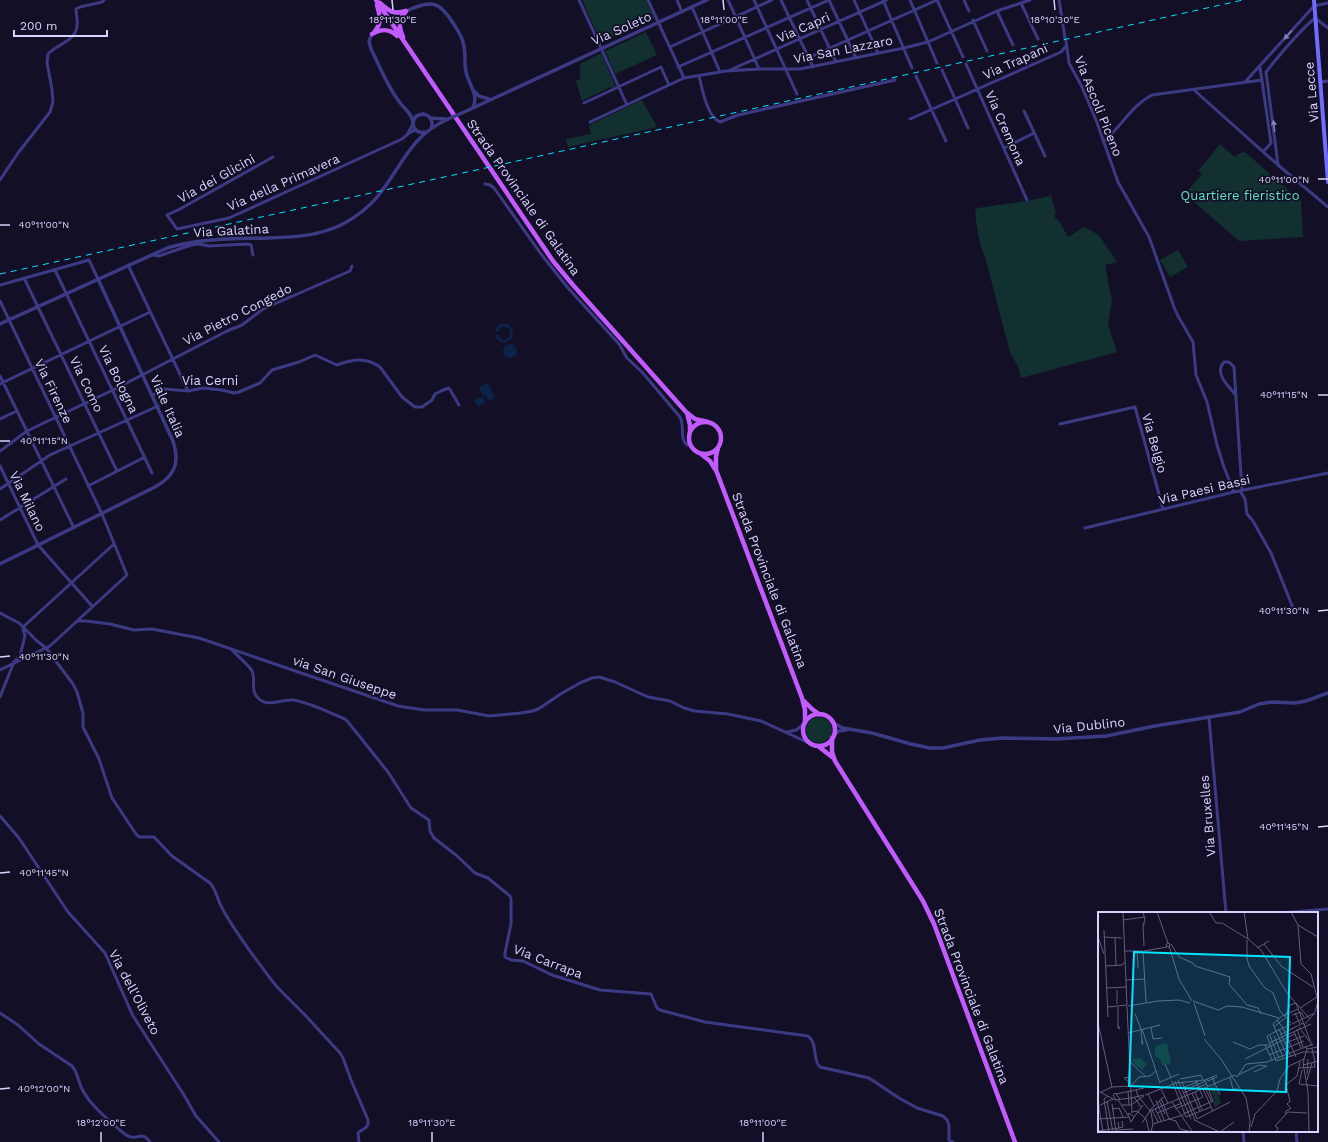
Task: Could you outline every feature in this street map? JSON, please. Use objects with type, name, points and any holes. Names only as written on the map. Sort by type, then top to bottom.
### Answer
[{"type":"main road","points":[[376,0],[387,10],[392,12],[399,13],[406,11]]},
{"type":"main road","points":[[372,34],[380,23],[376,0]]},
{"type":"main road","name":"Strada Provinciale di Galatina","points":[[376,0],[570,286],[686,412],[695,419],[708,422],[717,427],[721,438],[716,456],[716,470]]},
{"type":"main road","name":"Via Lecce","points":[[1314,0],[1328,182]]},
{"type":"main road","points":[[406,11],[401,17],[399,26],[407,47]]},
{"type":"main road","points":[[372,34],[379,30],[387,29],[394,33],[407,47]]},
{"type":"main road","name":"Strada Provinciale di Galatina","points":[[686,412],[690,424],[690,432],[688,437],[690,445],[695,451],[710,461],[716,470],[802,698],[805,710],[803,733],[807,741],[828,752],[835,761],[923,901],[934,924],[1015,1142]]},
{"type":"main road","points":[[690,432],[697,424],[708,422]]},
{"type":"main road","points":[[700,454],[712,453],[718,448]]},
{"type":"main road","name":"Strada Provinciale di Galatina","points":[[802,698],[812,709],[829,718],[833,723],[834,727],[831,748],[835,761]]},
{"type":"main road","points":[[804,724],[811,716],[819,714]]},
{"type":"main road","points":[[818,746],[826,744],[833,736]]},
{"type":"street","points":[[0,180],[18,153],[50,112],[53,102],[47,62],[48,54],[51,50],[68,41],[75,33],[78,24],[76,9],[102,2],[104,0]]},
{"type":"street","points":[[579,0],[627,105]]},
{"type":"street","points":[[648,0],[684,78]]},
{"type":"street","points":[[677,0],[682,12]]},
{"type":"street","points":[[728,0],[759,69]]},
{"type":"street","points":[[754,0],[797,94]]},
{"type":"street","points":[[670,47],[772,0]]},
{"type":"street","points":[[781,0],[813,67]]},
{"type":"street","points":[[807,0],[836,62]]},
{"type":"street","points":[[678,66],[829,0],[856,58]]},
{"type":"street","points":[[854,0],[878,53]]},
{"type":"street","points":[[885,0],[912,68]]},
{"type":"street","name":"Via Capri","points":[[726,71],[839,22],[885,0]]},
{"type":"street","points":[[910,0],[937,63]]},
{"type":"street","points":[[808,58],[937,0],[963,57]]},
{"type":"street","points":[[964,0],[969,11]]},
{"type":"street","name":"Via San Lazzaro","points":[[590,122],[684,78],[726,71],[759,69],[787,70],[813,67],[904,48],[928,42],[997,10],[1030,0]]},
{"type":"street","name":"Via Ascoli Piceno","points":[[1059,0],[1068,57],[1073,72],[1081,85],[1096,120],[1116,177],[1149,237],[1174,307],[1193,342],[1196,375],[1207,402],[1217,445],[1234,492]]},
{"type":"street","name":"Via Soleto","points":[[490,99],[704,1]]},
{"type":"street","points":[[406,11],[416,5],[430,2],[442,7],[447,13],[460,34],[463,42],[466,72],[481,104]]},
{"type":"street","points":[[1021,3],[1038,39]]},
{"type":"street","points":[[1246,82],[1314,6],[1328,3]]},
{"type":"street","points":[[692,7],[720,72]]},
{"type":"street","points":[[997,10],[1013,45]]},
{"type":"street","points":[[1266,72],[1307,25],[1315,18],[1328,28]]},
{"type":"street","points":[[973,20],[987,51]]},
{"type":"street","points":[[1301,20],[1307,25]]},
{"type":"street","points":[[372,34],[369,41],[370,49],[395,96],[408,111],[417,131]]},
{"type":"street","name":"Via Trapani","points":[[910,119],[1060,52],[1066,46]]},
{"type":"street","name":"Via Trapani","points":[[1060,52],[1068,57]]},
{"type":"street","name":"Via Cremona","points":[[966,64],[1027,200]]},
{"type":"street","points":[[584,103],[661,67],[669,85]]},
{"type":"street","points":[[1260,67],[1266,72],[1278,165]]},
{"type":"street","points":[[1260,67],[1270,143]]},
{"type":"street","points":[[942,70],[968,128]]},
{"type":"street","points":[[699,76],[706,101],[714,117],[720,122],[738,115],[895,80]]},
{"type":"street","points":[[916,76],[946,141]]},
{"type":"street","points":[[1104,141],[1137,105],[1152,95],[1262,80]]},
{"type":"street","points":[[1320,82],[1328,81]]},
{"type":"street","points":[[1194,90],[1263,152],[1328,207]]},
{"type":"street","points":[[477,98],[490,99]]},
{"type":"street","points":[[473,107],[477,98]]},
{"type":"street","points":[[426,132],[448,119],[490,99]]},
{"type":"street","points":[[408,111],[426,114],[432,123],[431,128]]},
{"type":"street","points":[[1024,111],[1045,156]]},
{"type":"street","name":"Via della Primavera","points":[[167,215],[177,229],[229,218],[402,139],[408,133],[414,118],[419,114]]},
{"type":"street","points":[[430,118],[448,119]]},
{"type":"street","name":"Via della Primavera","points":[[408,133],[417,131],[426,132]]},
{"type":"street","name":"Via Galatina","points":[[416,142],[417,131]]},
{"type":"street","name":"Via Galatina","points":[[0,324],[167,248],[200,241],[304,236],[330,230],[357,216],[368,207],[378,196],[406,153],[426,132]]},
{"type":"street","points":[[1004,148],[1034,133]]},
{"type":"street","points":[[1263,152],[1270,143],[1276,142]]},
{"type":"street","name":"Via dei Glicini","points":[[167,215],[273,157]]},
{"type":"street","points":[[485,184],[494,188],[541,254],[570,286],[618,344],[627,358],[646,377],[680,417],[683,424],[682,438],[684,443],[690,445]]},
{"type":"street","points":[[152,255],[159,256],[191,245],[199,244],[209,246],[247,244],[251,245],[253,255]]},
{"type":"street","points":[[0,285],[89,260],[98,279]]},
{"type":"street","points":[[128,265],[188,391]]},
{"type":"street","name":"Via Pietro Congedo","points":[[0,451],[27,431],[113,390],[227,331],[242,325],[263,309],[350,271],[352,266]]},
{"type":"street","name":"Via Bologna","points":[[55,270],[152,472]]},
{"type":"street","name":"Via Como","points":[[24,278],[117,471]]},
{"type":"street","name":"Viale Italia","points":[[0,564],[156,487],[165,482],[171,476],[175,468],[176,451],[173,441],[98,279]]},
{"type":"street","name":"Via Firenze","points":[[0,301],[102,514],[127,575],[92,606]]},
{"type":"street","points":[[2,383],[150,312]]},
{"type":"street","name":"Via Cerni","points":[[152,395],[164,389],[188,391],[203,388],[234,393],[239,392],[260,383],[272,370],[315,355],[337,365],[355,359],[371,362],[377,365],[402,397],[415,407],[422,407],[432,400],[435,394],[449,388],[459,405]]},
{"type":"street","points":[[1235,394],[1222,377],[1220,369],[1224,362],[1229,362],[1234,367],[1241,491],[1245,499],[1247,514],[1254,521],[1270,553],[1295,613]]},
{"type":"street","points":[[0,376],[2,383],[74,528]]},
{"type":"street","points":[[0,489],[41,461],[69,446],[158,406]]},
{"type":"street","name":"Via Belgio","points":[[1060,424],[1135,407],[1163,509]]},
{"type":"street","points":[[0,419],[17,411]]},
{"type":"street","points":[[88,486],[145,457]]},
{"type":"street","name":"Via Milano","points":[[0,466],[38,545],[92,606]]},
{"type":"street","name":"Via Paesi Bassi","points":[[1085,528],[1234,492],[1328,473]]},
{"type":"street","points":[[0,520],[66,479]]},
{"type":"street","points":[[23,627],[114,544]]},
{"type":"street","points":[[0,670],[50,646],[92,606]]},
{"type":"street","points":[[0,613],[23,627],[46,648],[65,672],[77,692],[83,713],[83,728],[99,759],[112,798],[131,827],[140,837],[154,837],[172,856],[210,883],[216,892],[224,912],[268,976],[334,1045],[343,1058],[369,1124],[358,1133],[359,1142]]},
{"type":"street","name":"via San Giuseppe","points":[[77,621],[110,624],[134,630],[159,630],[199,638],[398,706],[424,710],[457,710],[488,716],[533,711],[580,683],[599,677],[615,682],[648,697],[670,701],[684,708],[695,711],[728,714],[761,721],[811,744]]},
{"type":"street","points":[[0,697],[14,662],[20,656],[25,636],[23,627]]},
{"type":"street","name":"Via Carrapa","points":[[231,649],[252,671],[254,691],[259,699],[270,703],[288,700],[301,702],[348,722],[388,772],[411,808],[415,812],[430,820],[430,831],[434,838],[456,855],[475,873],[488,878],[507,892],[511,899],[512,906],[511,924],[504,953],[511,960],[522,961],[552,975],[600,990],[651,994],[657,1008],[660,1010],[705,1022],[808,1036],[811,1038],[813,1043],[817,1064],[820,1067],[869,1078],[917,1108],[943,1116],[949,1125],[949,1140],[953,1142]]},
{"type":"street","name":"Via Dublino","points":[[833,723],[843,728],[911,744],[930,748],[942,748],[980,740],[1003,738],[1056,740],[1106,736],[1155,726],[1240,712],[1259,704],[1272,702],[1295,703],[1306,701],[1328,693]]},
{"type":"street","name":"Via Bruxelles","points":[[1209,718],[1226,912]]},
{"type":"street","points":[[786,732],[793,732],[804,724]]},
{"type":"street","points":[[833,736],[839,731],[850,729]]},
{"type":"street","name":"Via dell'Oliveto","points":[[0,816],[19,838],[68,912],[105,953],[133,1016],[196,1116],[219,1142]]},
{"type":"street","points":[[1292,912],[1328,909]]},
{"type":"street","points":[[0,1014],[18,1025],[40,1044],[72,1066],[76,1070],[82,1088],[89,1100],[113,1124],[131,1138],[142,1136],[146,1137],[150,1142]]},
{"type":"street","points":[[1296,1132],[1297,1142]]},
{"type":"green space","points":[[582,0],[646,0],[654,18],[601,42]]},
{"type":"green space","points":[[646,32],[657,55],[615,74],[605,51]]},
{"type":"green space","points":[[601,53],[616,87],[610,87],[582,101],[576,81],[580,79],[580,64]]},
{"type":"green space","points":[[642,100],[657,127],[568,147],[566,139],[591,134],[589,125]]},
{"type":"green space","name":"Quartiere fieristico","points":[[1220,144],[1235,157],[1240,153],[1245,152],[1301,201],[1303,237],[1239,241],[1185,194],[1202,174],[1198,171]]},
{"type":"green space","points":[[1051,196],[1056,214],[1054,216],[1056,220],[1058,219],[1068,237],[1084,227],[1099,235],[1117,262],[1105,265],[1112,301],[1108,324],[1117,352],[1021,378],[1018,367],[1010,352],[978,234],[975,210],[978,208]]},
{"type":"green space","points":[[1178,250],[1188,267],[1170,277],[1160,260]]},
{"type":"green space","points":[[819,717],[828,721],[832,730],[828,739],[819,743],[810,739],[806,730],[810,721]]},
{"type":"water","points":[[501,324],[508,324],[513,330],[512,338],[506,342],[500,342],[495,336],[498,334],[503,340],[510,336],[510,330],[506,327],[501,327],[498,332],[495,332],[497,327]]},
{"type":"water","points":[[507,344],[513,344],[517,348],[517,354],[513,358],[507,358],[503,354],[503,348]]},
{"type":"water","points":[[488,383],[495,398],[489,401],[485,395],[483,396],[479,387]]},
{"type":"water","points":[[482,396],[485,403],[478,407],[474,400]]},
{"type":"railway","points":[[0,274],[1243,0]]}]
